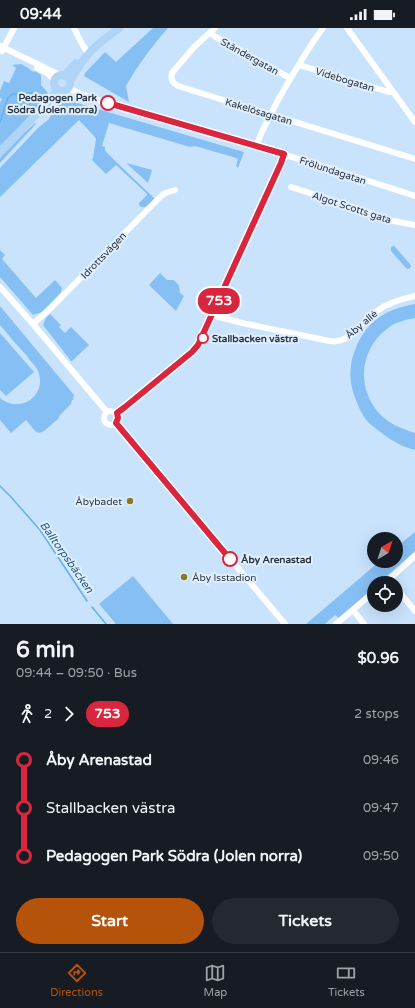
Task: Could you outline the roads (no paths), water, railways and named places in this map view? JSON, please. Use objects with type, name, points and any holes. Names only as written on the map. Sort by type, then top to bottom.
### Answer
[{"type":"main road","points":[[56,85],[63,91],[66,80],[86,50],[112,28]]},
{"type":"main road","points":[[66,80],[75,72],[92,50],[119,28]]},
{"type":"main road","points":[[0,152],[48,103],[58,77],[66,80]]},
{"type":"street","points":[[74,28],[86,50]]},
{"type":"street","points":[[256,147],[270,115],[290,78],[321,30],[313,28]]},
{"type":"street","points":[[347,28],[415,122]]},
{"type":"street","points":[[16,29],[1,48],[46,73],[56,85]]},
{"type":"street","name":"Ständergatan","points":[[213,30],[214,36],[290,78]]},
{"type":"street","name":"Kakelösagatan","points":[[213,30],[194,47],[175,69],[171,76],[173,82],[181,88],[415,159]]},
{"type":"street","name":"Frölundagatan","points":[[1,48],[66,80],[81,94],[256,147],[284,154],[415,196]]},
{"type":"street","name":"Videbogatan","points":[[299,65],[392,92]]},
{"type":"street","points":[[117,413],[192,352],[200,342],[284,154]]},
{"type":"street","name":"Algot Scotts gata","points":[[290,187],[354,207],[388,220],[415,225]]},
{"type":"street","name":"Idrottsvägen","points":[[33,324],[51,308],[159,198],[165,193],[176,190]]},
{"type":"street","points":[[0,287],[107,412]]},
{"type":"street","name":"Åby allé","points":[[212,315],[325,340],[337,341],[343,340],[350,336],[366,319],[380,309],[400,300],[415,296]]},
{"type":"street","points":[[107,412],[113,411],[117,413]]},
{"type":"street","points":[[107,412],[104,418],[107,423],[111,425],[116,423]]},
{"type":"street","points":[[116,423],[118,418],[117,413]]},
{"type":"street","points":[[116,423],[285,624]]},
{"type":"street","points":[[395,576],[415,556]]},
{"type":"street","points":[[403,596],[415,611]]},
{"type":"street","points":[[336,624],[367,598]]},
{"type":"street","points":[[353,610],[364,624]]},
{"type":"waterway","points":[[0,122],[8,98],[12,94],[32,93]]},
{"type":"waterway","name":"Balltorpsbäcken","points":[[0,486],[40,530],[87,601]]},
{"type":"waterway","name":"Balltorpsbäcken","points":[[92,607],[106,624]]},
{"type":"place","name":"Pedagogen Park Södra (Jolen norra)","points":[[108,103]]},
{"type":"place","name":"Stallbacken västra","points":[[203,338]]},
{"type":"place","name":"Åbybadet","points":[[130,501]]},
{"type":"place","name":"Åby Arenastad","points":[[230,559]]},
{"type":"place","name":"Åby Isstadion","points":[[184,577]]}]
